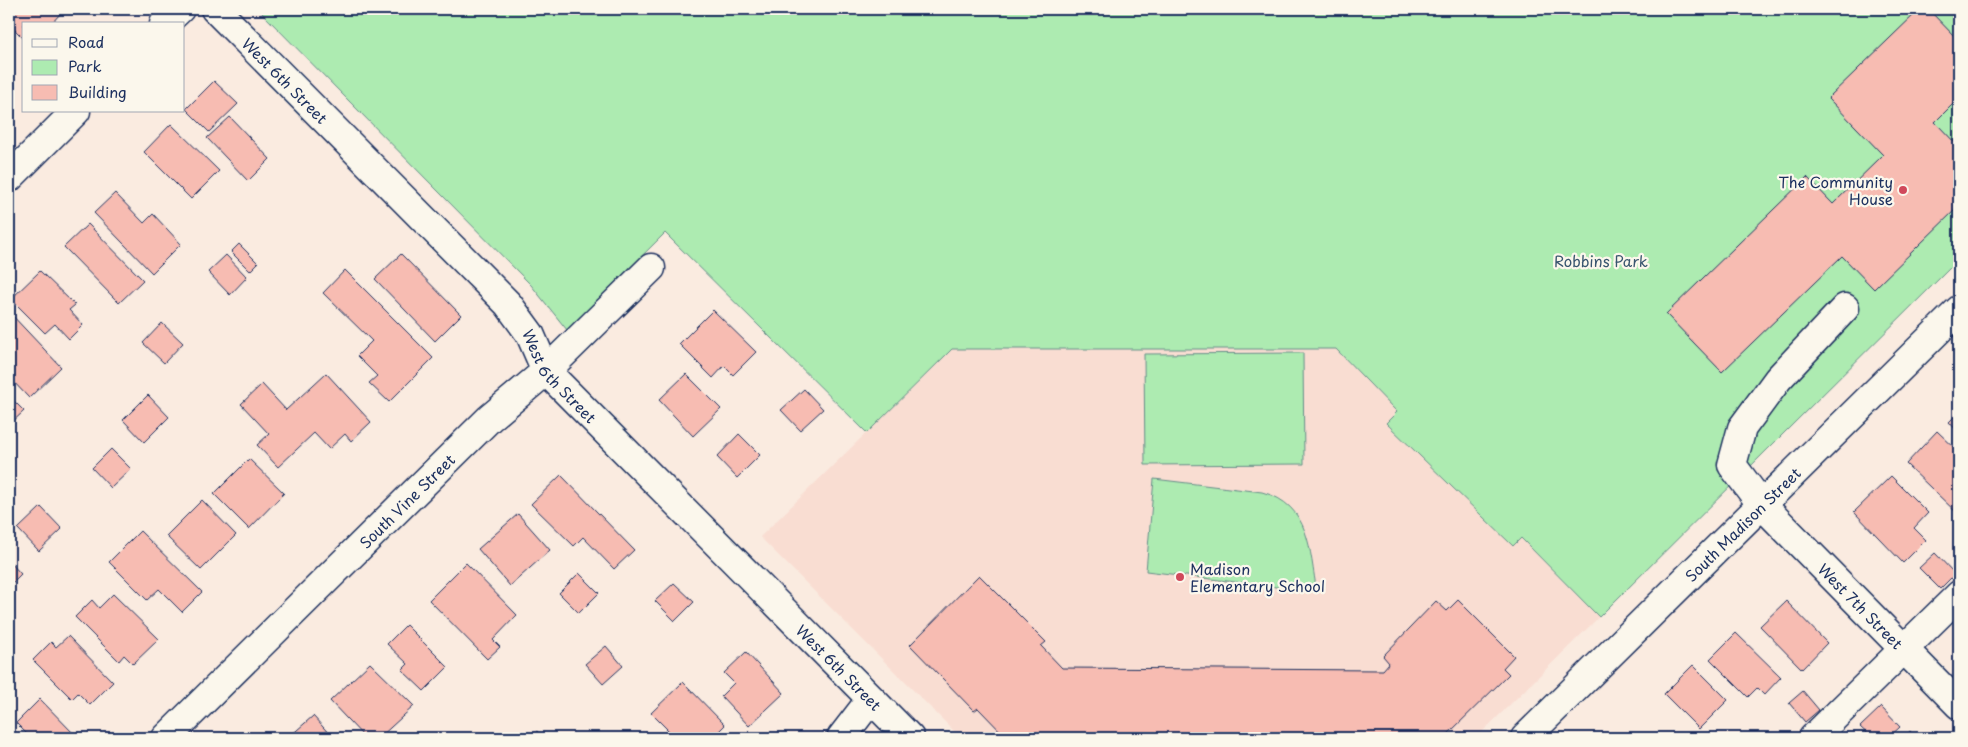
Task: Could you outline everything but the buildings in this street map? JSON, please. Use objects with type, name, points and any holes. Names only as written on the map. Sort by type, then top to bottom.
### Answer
[{"type":"street","points":[[166,22],[180,9]]},
{"type":"street","name":"West 6th Street","points":[[215,9],[508,304],[530,334],[546,371],[910,738]]},
{"type":"street","points":[[9,178],[75,112]]},
{"type":"street","name":"South Vine Street","points":[[166,738],[490,418],[546,371],[651,268]]},
{"type":"street","name":"West 7th Street","points":[[1845,308],[1778,379],[1742,428],[1732,465],[1762,505],[1959,705]]},
{"type":"street","name":"South Madison Street","points":[[1525,738],[1959,310]]},
{"type":"street","points":[[1813,738],[1959,595]]},
{"type":"street","points":[[841,738],[871,699]]},
{"type":"shaded area","name":"Madison Elementary School","points":[[952,349],[1336,349],[1599,617],[1476,738],[961,738],[760,537]]},
{"type":"green space","name":"Robbins Park","points":[[258,9],[1959,9],[1959,259],[1599,617],[1521,538],[1513,546],[1386,423],[1397,412],[1336,349],[952,349],[867,433],[665,233],[567,330],[531,285]]},
{"type":"green space","points":[[1303,353],[1304,464],[1145,465],[1144,354]]},
{"type":"green space","points":[[1154,479],[1262,492],[1278,498],[1290,507],[1299,518],[1305,531],[1317,592],[1146,571]]},
{"type":"place","name":"The Community House","points":[[1903,190]]},
{"type":"place","name":"Madison Elementary School","points":[[1180,577]]}]
